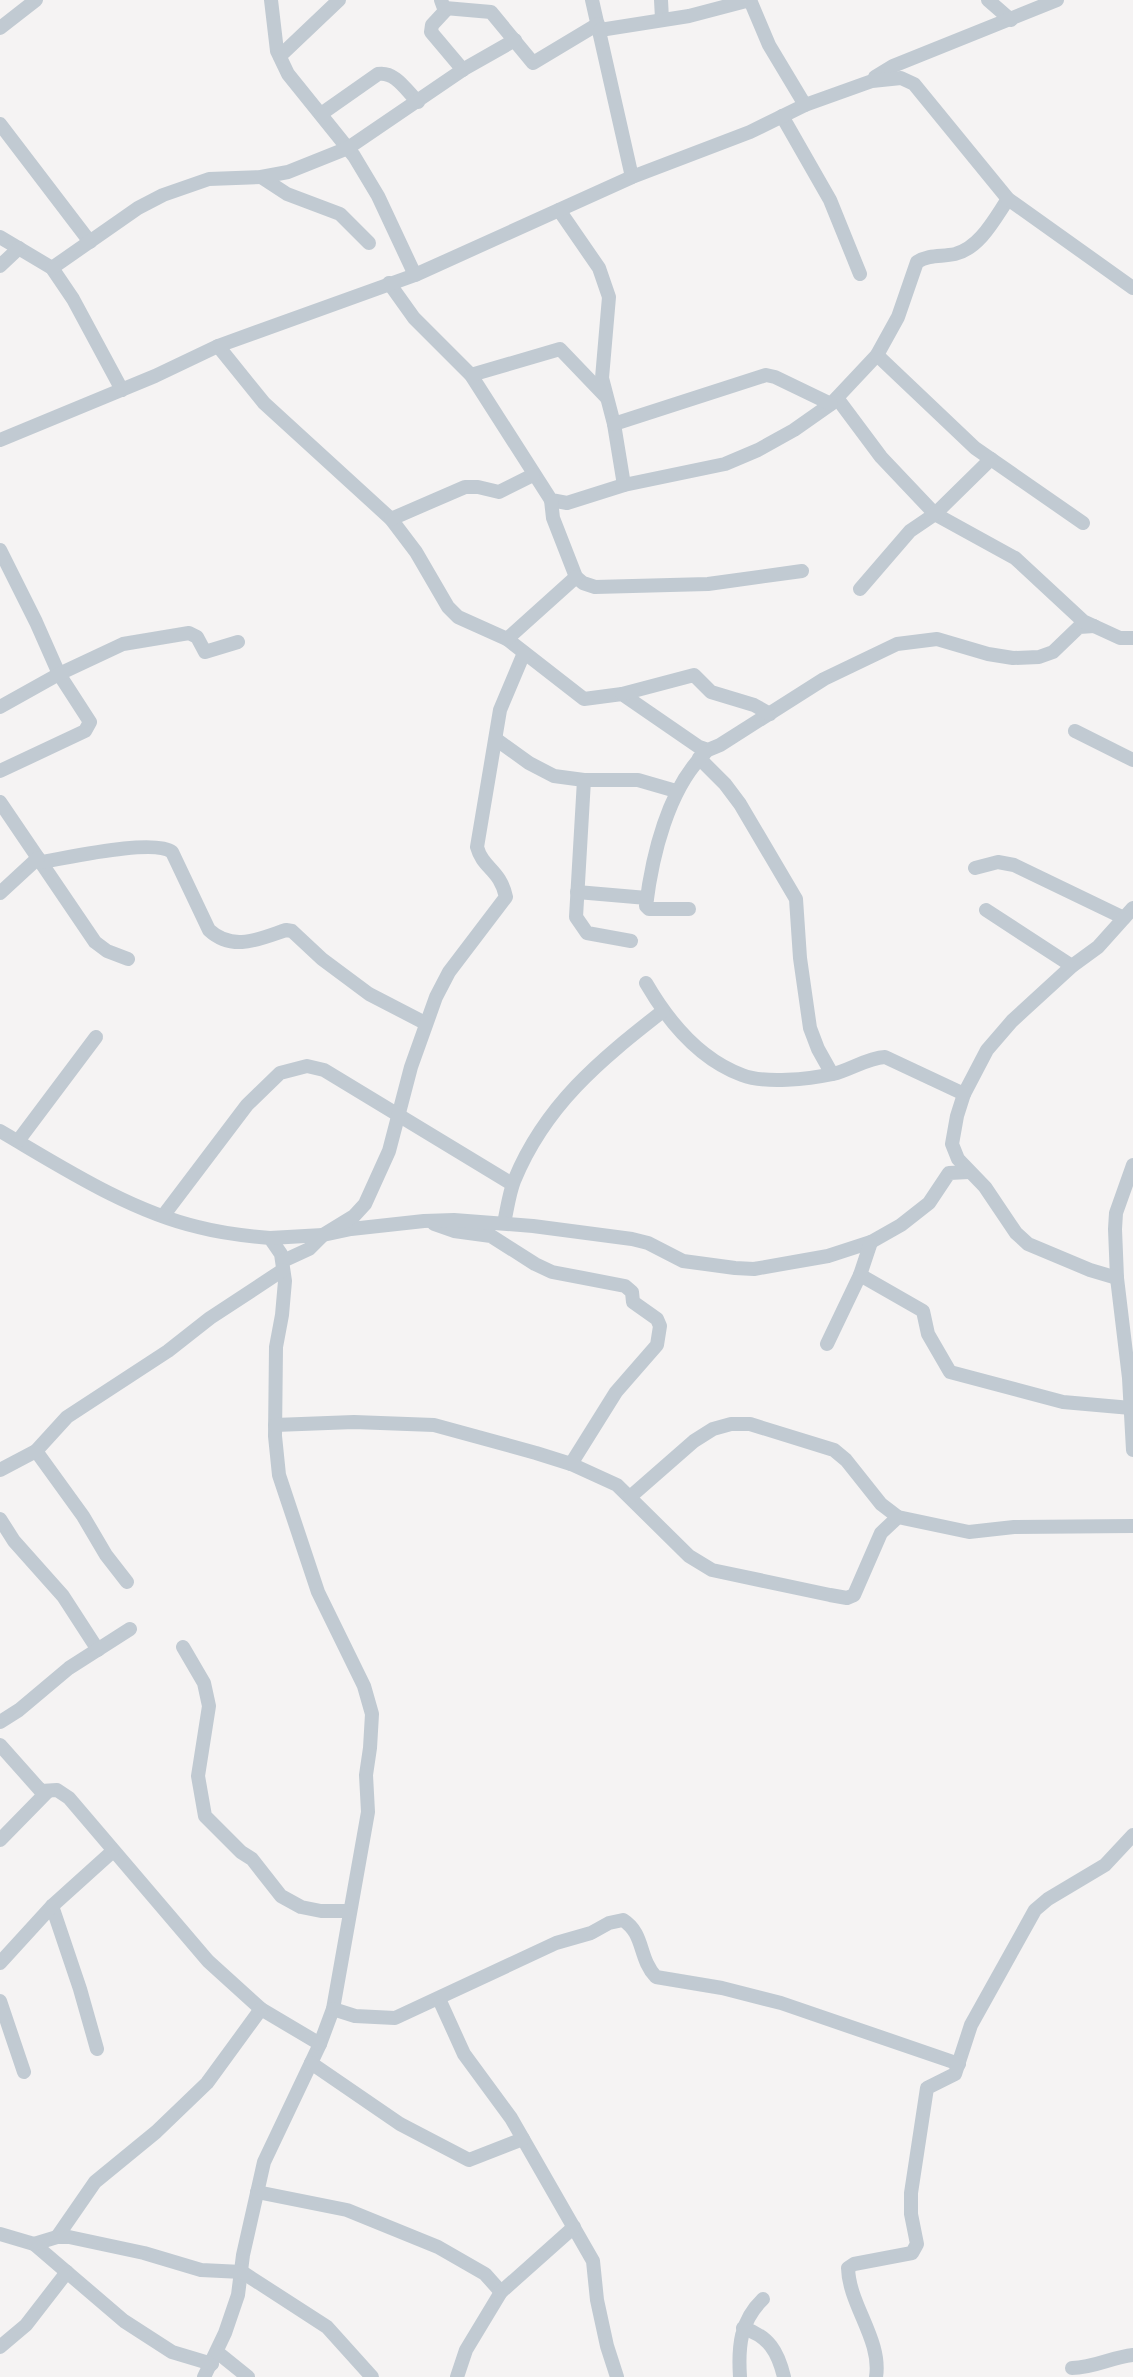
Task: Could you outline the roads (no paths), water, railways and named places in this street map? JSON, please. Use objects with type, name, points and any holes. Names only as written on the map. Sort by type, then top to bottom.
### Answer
[{"type":"street","points":[[0,28],[36,0]]},
{"type":"street","points":[[271,0],[280,56],[288,74],[348,148],[378,196],[415,275]]},
{"type":"street","points":[[280,56],[339,0]]},
{"type":"street","points":[[592,0],[632,177]]},
{"type":"street","points":[[661,0],[662,19]]},
{"type":"street","points":[[463,70],[431,32],[443,4],[491,12],[530,61],[535,62],[599,27],[689,16],[750,0],[769,45],[805,105]]},
{"type":"street","points":[[988,0],[1011,20]]},
{"type":"street","points":[[872,81],[893,66],[1057,0]]},
{"type":"street","points":[[52,268],[138,208],[163,195],[209,179],[261,177],[288,172],[348,148],[463,70],[515,40]]},
{"type":"street","points":[[321,114],[378,74],[384,73],[391,74],[418,102]]},
{"type":"street","points":[[0,440],[218,346],[415,275],[632,177],[750,132],[805,105],[872,81],[901,78],[914,84],[943,115],[1008,199],[1133,288]]},
{"type":"street","points":[[782,116],[830,200],[860,274]]},
{"type":"street","points":[[0,124],[90,242]]},
{"type":"street","points":[[261,177],[287,194],[340,214],[369,243]]},
{"type":"street","points":[[551,500],[567,503],[624,485],[725,464],[794,430],[834,401],[877,355],[898,317],[917,262],[929,256],[963,251],[975,243],[1008,199]]},
{"type":"street","points":[[559,210],[599,268],[609,297],[602,378],[614,424],[624,485]]},
{"type":"street","points":[[0,237],[52,268],[73,299],[122,390]]},
{"type":"street","points":[[0,266],[19,248]]},
{"type":"street","points":[[389,283],[414,318],[471,375],[551,500],[553,518],[576,577],[583,583],[595,587],[708,584],[802,571]]},
{"type":"street","points":[[218,346],[264,403],[391,519],[416,552],[448,607],[458,617],[507,639],[584,699],[622,694],[694,675],[711,692],[754,705],[770,714]]},
{"type":"street","points":[[471,375],[560,349],[607,398]]},
{"type":"street","points":[[877,355],[952,429],[1083,523]]},
{"type":"street","points":[[614,424],[766,375],[834,401],[935,514],[1015,558],[1079,619],[1120,638],[1133,638]]},
{"type":"street","points":[[860,589],[910,531],[935,514],[991,459]]},
{"type":"street","points":[[391,519],[465,487],[499,492],[533,475]]},
{"type":"street","points":[[0,550],[59,674],[90,722],[90,727],[46,752],[0,771]]},
{"type":"street","points":[[507,639],[576,577]]},
{"type":"street","points":[[689,909],[649,909],[646,906],[664,825],[676,791],[704,754],[824,679],[897,644],[937,639],[988,654],[1013,658],[1039,657],[1053,652],[1079,627],[1094,626]]},
{"type":"street","points":[[0,707],[59,674],[123,644],[194,633],[202,650],[209,652],[238,642]]},
{"type":"street","points":[[2,1464],[36,1451],[67,1417],[168,1351],[309,1249],[323,1235],[354,1216],[365,1204],[389,1151],[397,1113],[425,1023],[449,972],[506,897],[503,881],[482,860],[477,847],[505,694],[524,653]]},
{"type":"street","points":[[622,694],[699,747],[740,804],[796,899],[810,1028],[832,1074]]},
{"type":"street","points":[[1075,731],[1133,760]]},
{"type":"street","points":[[497,740],[554,776],[584,780],[638,780],[676,791]]},
{"type":"street","points":[[584,780],[576,917],[587,933],[631,941]]},
{"type":"street","points":[[0,802],[95,942],[107,951],[128,959]]},
{"type":"street","points":[[0,893],[40,860],[162,846],[172,852],[209,930],[219,938],[232,943],[250,942],[286,930],[292,931],[322,959],[369,994],[425,1023]]},
{"type":"street","points":[[975,868],[998,862],[1014,865],[1128,913],[1098,947],[1072,966],[1012,1021],[987,1050],[964,1094],[952,1144],[953,1152],[985,1187],[1016,1233],[1028,1244],[1117,1278]]},
{"type":"street","points":[[577,892],[647,898]]},
{"type":"street","points":[[986,910],[1072,966]]},
{"type":"street","points":[[646,983],[663,1011],[695,1045],[713,1060],[742,1076],[769,1080],[832,1074],[885,1057],[964,1094]]},
{"type":"street","points":[[504,1223],[512,1184],[536,1138],[594,1066],[663,1011]]},
{"type":"street","points":[[18,1141],[96,1037]]},
{"type":"street","points":[[163,1216],[247,1105],[280,1073],[307,1066],[324,1070],[512,1184]]},
{"type":"street","points":[[0,1131],[98,1187],[163,1216],[197,1227],[270,1238],[323,1235],[424,1221],[504,1223],[632,1239],[648,1243],[683,1261],[754,1269],[828,1256],[871,1242],[929,1203],[949,1173],[969,1172]]},
{"type":"street","points":[[1133,1165],[1116,1213],[1117,1278],[1133,1450]]},
{"type":"street","points":[[424,1221],[454,1231],[491,1236],[552,1272],[625,1286],[632,1292],[633,1302],[657,1319],[660,1326],[657,1345],[616,1392],[571,1464]]},
{"type":"street","points":[[211,2364],[238,2295],[243,2255],[264,2162],[320,2044],[333,2009],[368,1812],[366,1775],[372,1714],[364,1686],[318,1592],[279,1475],[275,1425],[276,1347],[282,1315],[283,1265],[270,1238]]},
{"type":"street","points":[[827,1344],[860,1275],[871,1242]]},
{"type":"street","points":[[860,1275],[923,1311],[928,1334],[950,1372],[1063,1402],[1131,1408]]},
{"type":"street","points":[[275,1425],[354,1422],[434,1425],[571,1464],[617,1485],[701,1565],[740,1577],[847,1598],[857,1590],[881,1533],[898,1517]]},
{"type":"street","points":[[630,1497],[694,1441],[713,1429],[731,1424],[750,1424],[834,1450],[846,1460],[881,1504],[898,1517],[969,1532],[1014,1527],[1133,1526]]},
{"type":"street","points":[[36,1451],[127,1582]]},
{"type":"street","points":[[0,1519],[14,1541],[63,1596],[98,1650]]},
{"type":"street","points":[[0,1722],[69,1668],[130,1629]]},
{"type":"street","points":[[183,1647],[204,1683],[209,1706],[198,1776],[205,1816],[252,1859],[281,1896],[301,1907],[349,1911]]},
{"type":"street","points":[[0,1745],[41,1791],[57,1790],[69,1798],[208,1961],[261,2009],[320,2044]]},
{"type":"street","points":[[0,1840],[48,1791]]},
{"type":"street","points":[[876,2377],[872,2345],[862,2321],[848,2268],[915,2250],[911,2193],[925,2093],[931,2084],[955,2074],[971,2025],[1035,1910],[1105,1865],[1133,1837]]},
{"type":"street","points":[[0,1963],[52,1906],[113,1851]]},
{"type":"street","points":[[52,1906],[97,2049]]},
{"type":"street","points":[[333,2009],[355,2016],[395,2018],[556,1943],[623,1920],[634,1927],[649,1970],[656,1977],[722,1988],[781,2003],[959,2064]]},
{"type":"street","points":[[439,1999],[464,2054],[523,2139],[593,2261],[597,2300],[617,2377]]},
{"type":"street","points":[[0,2001],[24,2072]]},
{"type":"street","points":[[57,2237],[95,2182],[156,2132],[207,2083],[261,2009]]},
{"type":"street","points":[[311,2063],[400,2124],[469,2160],[523,2139]]},
{"type":"street","points":[[257,2192],[347,2210],[438,2247],[485,2274],[501,2292]]},
{"type":"street","points":[[457,2377],[466,2350],[501,2292],[574,2227]]},
{"type":"street","points":[[0,2234],[34,2244],[140,2332],[172,2352],[248,2377]]},
{"type":"street","points":[[34,2244],[57,2237],[144,2253],[201,2270],[242,2272],[327,2327],[372,2377]]},
{"type":"street","points":[[0,2347],[26,2325],[67,2272]]},
{"type":"street","points":[[740,2377],[738,2350],[743,2328],[763,2299]]},
{"type":"street","points":[[743,2328],[752,2331],[775,2349],[784,2377]]},
{"type":"street","points":[[1072,2368],[1088,2368],[1133,2355]]}]
